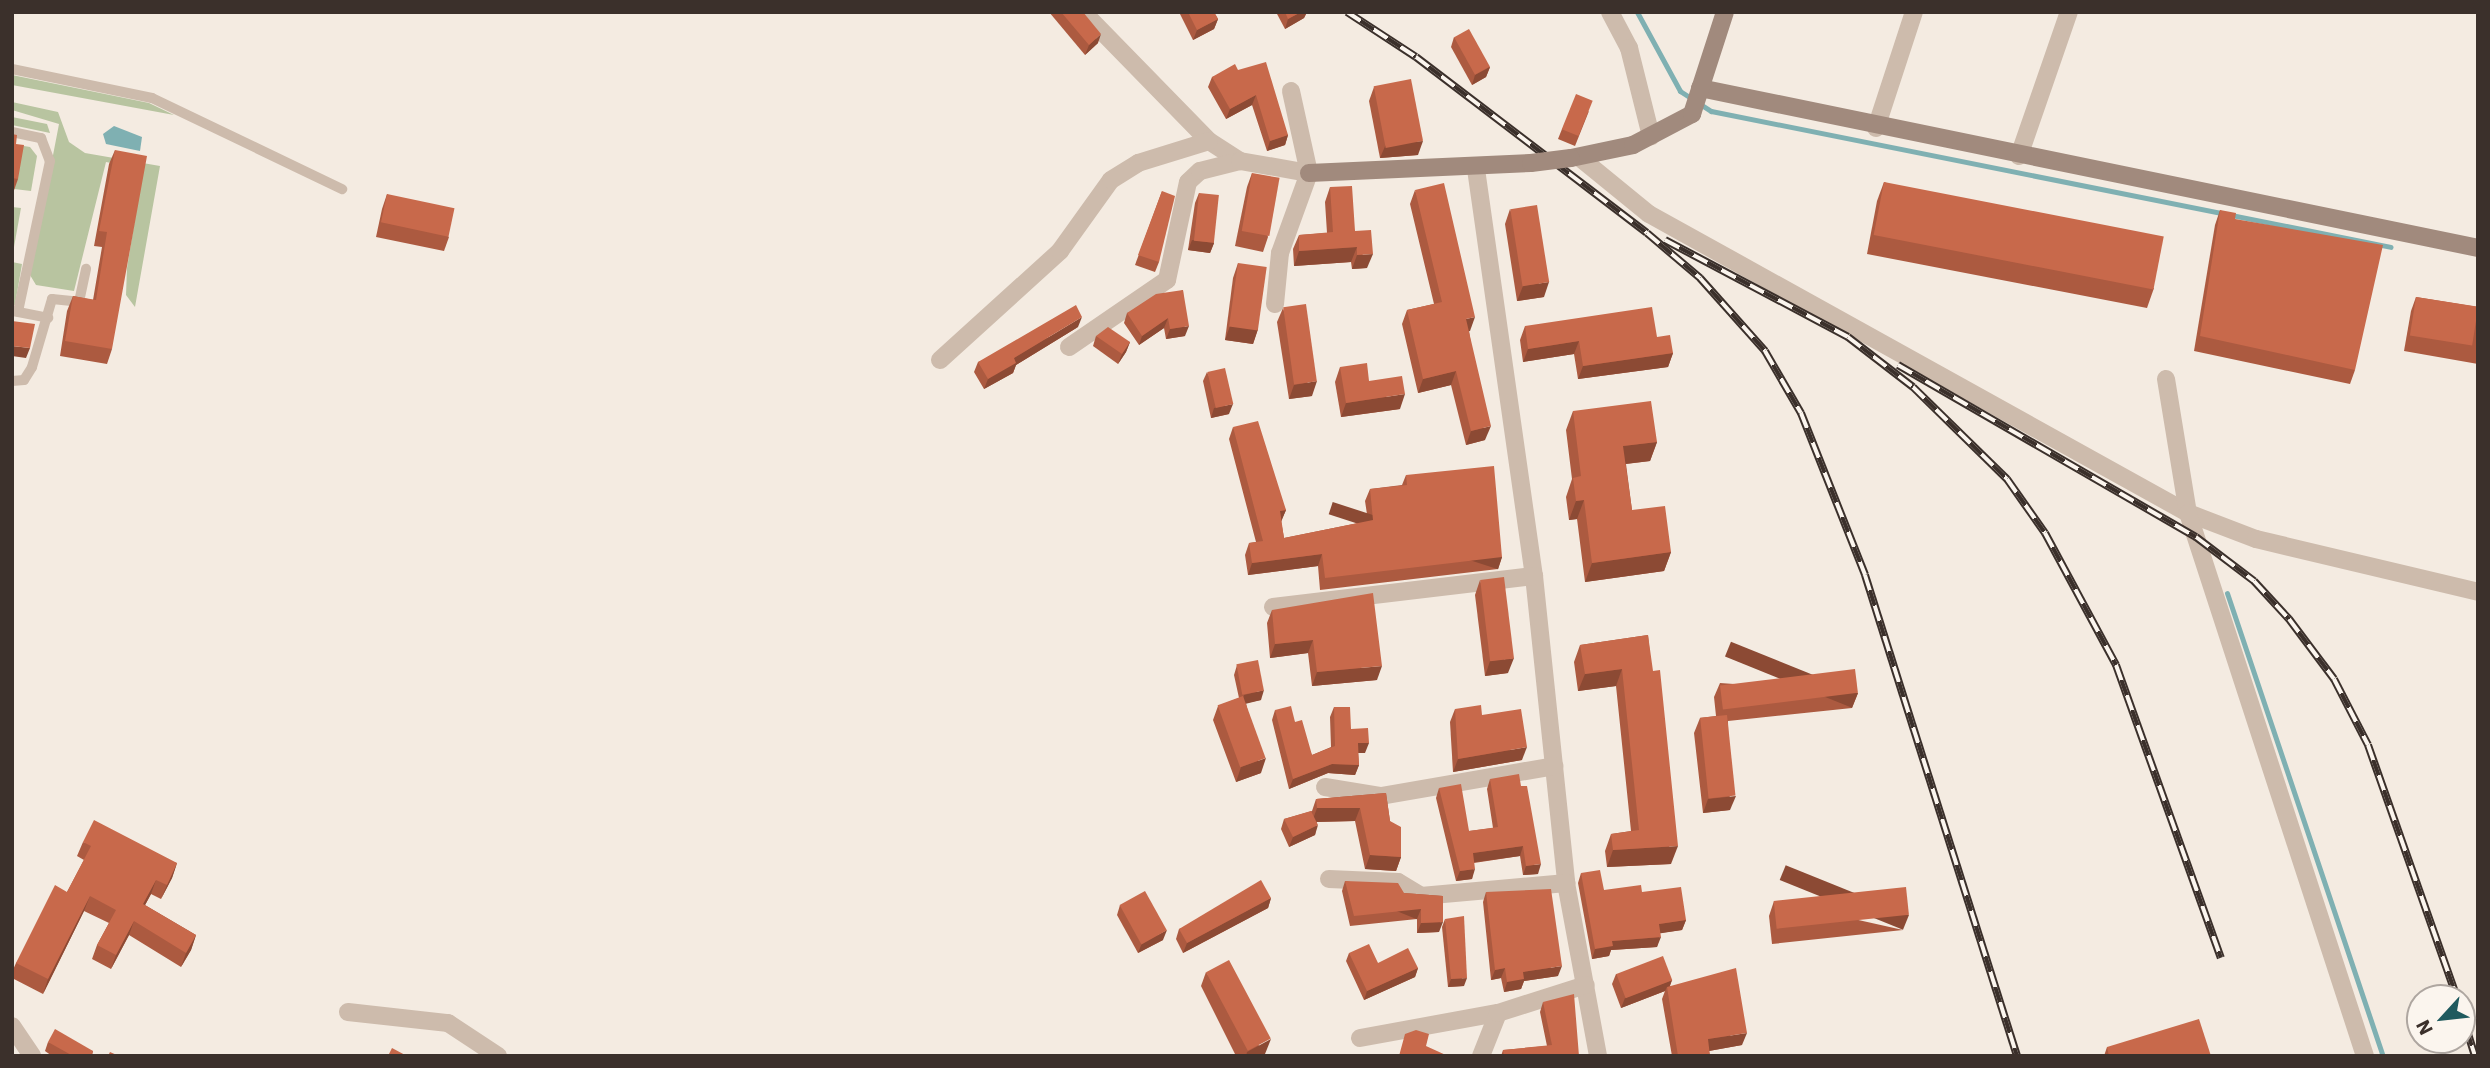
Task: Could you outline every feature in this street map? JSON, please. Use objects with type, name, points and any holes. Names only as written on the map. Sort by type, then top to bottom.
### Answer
[{"type":"street","points":[[1083,12],[1209,141],[1240,161]]},
{"type":"street","points":[[1610,12],[1629,48],[1651,136]]},
{"type":"street","points":[[1069,347],[1167,280],[1188,182],[1200,170],[1240,161],[1309,173],[1476,169],[1575,158],[1651,136],[1692,114],[1725,12]]},
{"type":"street","points":[[1876,128],[1914,12]]},
{"type":"street","points":[[2019,156],[2069,12]]},
{"type":"street","points":[[1275,304],[1280,253],[1309,173],[1291,91]]},
{"type":"street","points":[[1699,91],[2478,248]]},
{"type":"street","points":[[940,360],[1060,251],[1111,180],[1138,163],[1209,141]]},
{"type":"street","points":[[1575,158],[1648,214],[2188,513],[2256,539],[2478,592]]},
{"type":"street","points":[[1476,169],[1534,576],[1566,883],[1598,1056]]},
{"type":"street","points":[[2166,379],[2188,513],[2365,1056]]},
{"type":"street","points":[[1273,607],[1534,576]]},
{"type":"street","points":[[1325,787],[1381,796],[1554,766]]},
{"type":"street","points":[[1329,879],[1398,882],[1421,896],[1566,883]]},
{"type":"street","points":[[1360,1038],[1498,1013],[1586,985]]},
{"type":"street","points":[[348,1012],[448,1023],[498,1056]]},
{"type":"street","points":[[1480,1056],[1498,1013]]},
{"type":"street","points":[[12,1026],[32,1056]]},
{"type":"lane","points":[[12,69],[152,97],[342,189]]},
{"type":"lane","points":[[12,132],[41,138],[50,161],[15,311],[48,318]]},
{"type":"lane","points":[[12,381],[24,380],[32,367],[52,299],[79,302],[86,269]]},
{"type":"green space","points":[[12,75],[149,103],[174,115],[12,85]]},
{"type":"green space","points":[[12,102],[58,112],[69,142],[85,153],[160,166],[135,307],[126,295],[127,268],[143,169],[106,162],[74,291],[36,285],[30,275],[59,124],[12,110]]},
{"type":"green space","points":[[12,117],[47,124],[50,133],[12,125]]},
{"type":"green space","points":[[12,144],[30,147],[37,156],[31,191],[14,189]]},
{"type":"green space","points":[[12,207],[21,208],[12,258]]},
{"type":"green space","points":[[12,262],[22,264],[15,305],[12,305]]},
{"type":"water","points":[[114,126],[142,137],[140,151],[106,144],[103,134]]},
{"type":"building","points":[[1061,12],[1083,12],[1101,34],[1089,45]]},
{"type":"building","points":[[1188,12],[1214,12],[1218,19],[1197,30]]},
{"type":"building","points":[[1285,12],[1301,12],[1288,19]]},
{"type":"building","points":[[1469,29],[1490,67],[1475,75],[1454,37]]},
{"type":"building","points":[[1266,62],[1288,135],[1270,141],[1256,95],[1230,109],[1212,77],[1235,64],[1238,70]]},
{"type":"building","points":[[1411,79],[1423,141],[1386,148],[1374,86]]},
{"type":"building","points":[[1576,94],[1593,101],[1578,136],[1562,129]]},
{"type":"building","points":[[12,134],[17,135],[16,144],[24,145],[18,179],[12,178]]},
{"type":"building","points":[[115,150],[147,156],[112,349],[65,341],[73,296],[96,300],[107,232],[99,231]]},
{"type":"building","points":[[1252,173],[1280,178],[1269,236],[1242,231]]},
{"type":"building","points":[[1884,182],[2164,236],[2153,289],[1874,235]]},
{"type":"building","points":[[1444,183],[1475,317],[1466,319],[1491,426],[1471,431],[1456,371],[1423,379],[1407,310],[1442,302],[1415,190]]},
{"type":"building","points":[[1352,186],[1355,231],[1371,230],[1373,254],[1357,255],[1357,247],[1299,251],[1299,235],[1333,232],[1330,187]]},
{"type":"building","points":[[1162,191],[1175,196],[1159,262],[1138,255]]},
{"type":"building","points":[[1199,193],[1219,195],[1214,243],[1194,241]]},
{"type":"building","points":[[387,194],[454,208],[448,237],[381,222]]},
{"type":"building","points":[[1537,205],[1549,282],[1523,286],[1510,209]]},
{"type":"building","points":[[2220,210],[2236,213],[2235,219],[2383,245],[2355,370],[2200,336]]},
{"type":"building","points":[[1238,263],[1267,267],[1258,330],[1229,326]]},
{"type":"building","points":[[1183,290],[1189,326],[1170,329],[1168,318],[1142,336],[1127,313],[1156,294]]},
{"type":"building","points":[[2416,297],[2478,307],[2472,345],[2410,336]]},
{"type":"building","points":[[1306,304],[1317,381],[1294,384],[1283,307]]},
{"type":"building","points":[[1076,305],[1082,317],[1014,358],[1016,363],[988,379],[978,362]]},
{"type":"building","points":[[1652,307],[1657,337],[1670,335],[1673,353],[1583,366],[1579,341],[1528,349],[1525,326]]},
{"type":"building","points":[[12,321],[35,324],[30,348],[12,346]]},
{"type":"building","points":[[1108,327],[1130,342],[1122,354],[1096,336]]},
{"type":"building","points":[[1367,363],[1369,381],[1402,376],[1405,394],[1346,403],[1340,367]]},
{"type":"building","points":[[1225,368],[1233,404],[1216,408],[1207,372]]},
{"type":"building","points":[[1651,401],[1657,442],[1623,446],[1632,510],[1665,506],[1671,552],[1592,563],[1584,500],[1576,501],[1573,478],[1581,476],[1573,411]]},
{"type":"building","points":[[1258,421],[1286,510],[1280,511],[1284,538],[1373,520],[1370,489],[1407,485],[1406,475],[1494,466],[1502,557],[1325,578],[1322,554],[1252,563],[1249,543],[1263,541],[1233,427]]},
{"type":"building","points":[[1504,577],[1514,658],[1490,661],[1480,580]]},
{"type":"building","points":[[1373,593],[1382,666],[1317,672],[1313,640],[1275,644],[1272,610]]},
{"type":"building","points":[[1648,635],[1653,671],[1660,670],[1678,846],[1613,850],[1611,834],[1639,830],[1622,669],[1585,674],[1580,645]]},
{"type":"building","points":[[1258,660],[1264,690],[1242,695],[1236,664]]},
{"type":"building","points":[[1855,669],[1858,693],[1723,709],[1720,686]]},
{"type":"building","points":[[1243,696],[1266,758],[1240,767],[1218,705]]},
{"type":"building","points":[[1481,705],[1482,715],[1521,709],[1527,747],[1458,759],[1455,709]]},
{"type":"building","points":[[1291,706],[1295,722],[1302,720],[1312,755],[1335,746],[1334,707],[1350,707],[1351,729],[1368,728],[1369,743],[1358,743],[1359,765],[1332,764],[1293,779],[1275,710]]},
{"type":"building","points":[[1727,715],[1735,796],[1709,798],[1700,718]]},
{"type":"building","points":[[1519,774],[1521,786],[1527,786],[1541,864],[1526,866],[1523,846],[1473,853],[1475,869],[1460,871],[1439,788],[1461,784],[1469,831],[1498,827],[1490,779]]},
{"type":"building","points":[[1386,793],[1390,821],[1401,827],[1401,857],[1370,855],[1360,808],[1317,808],[1316,799]]},
{"type":"building","points":[[1311,811],[1318,825],[1293,837],[1284,819]]},
{"type":"building","points":[[94,820],[177,863],[167,885],[156,880],[143,904],[196,935],[186,953],[134,921],[116,955],[97,945],[116,910],[90,896],[48,979],[16,963],[55,885],[67,892],[91,846],[83,842]]},
{"type":"building","points":[[1600,870],[1604,890],[1641,885],[1642,892],[1681,887],[1686,920],[1659,924],[1661,937],[1612,941],[1613,946],[1595,949],[1581,873]]},
{"type":"building","points":[[1261,880],[1271,898],[1187,943],[1179,929]]},
{"type":"building","points":[[1345,881],[1398,883],[1404,893],[1443,896],[1443,922],[1421,923],[1421,909],[1354,916]]},
{"type":"building","points":[[1906,887],[1909,915],[1777,929],[1774,901]]},
{"type":"building","points":[[1551,889],[1562,966],[1523,972],[1524,979],[1507,982],[1505,968],[1495,970],[1486,892]]},
{"type":"building","points":[[1145,891],[1167,930],[1141,944],[1120,905]]},
{"type":"building","points":[[1464,916],[1467,978],[1451,979],[1445,919]]},
{"type":"building","points":[[1369,944],[1378,963],[1408,948],[1418,968],[1367,991],[1349,953]]},
{"type":"building","points":[[1663,956],[1672,980],[1626,998],[1616,974]]},
{"type":"building","points":[[1229,960],[1271,1039],[1248,1051],[1206,972]]},
{"type":"building","points":[[1736,968],[1747,1033],[1708,1039],[1710,1056],[1678,1056],[1667,987]]},
{"type":"building","points":[[1574,994],[1579,1056],[1504,1056],[1503,1050],[1552,1045],[1543,1002]]},
{"type":"building","points":[[2199,1019],[2211,1056],[2109,1056],[2107,1047]]},
{"type":"building","points":[[55,1029],[93,1051],[91,1056],[73,1056],[48,1042]]},
{"type":"building","points":[[1416,1030],[1429,1034],[1426,1046],[1448,1056],[1399,1056],[1405,1034]]},
{"type":"building","points":[[392,1048],[407,1056],[388,1056]]},
{"type":"waterway","points":[[1637,12],[1680,91],[1711,111],[2391,247]]},
{"type":"waterway","points":[[2227,593],[2383,1056]]},
{"type":"railway","points":[[1347,12],[1416,57],[1647,233],[1700,278],[1765,351],[1801,413],[1865,575],[2017,1056]]},
{"type":"railway","points":[[1665,240],[1848,337],[1913,387],[2007,479],[2045,533],[2116,665],[2221,958]]},
{"type":"railway","points":[[1898,365],[2196,537],[2254,581],[2289,619],[2334,679],[2368,745],[2452,984]]}]
